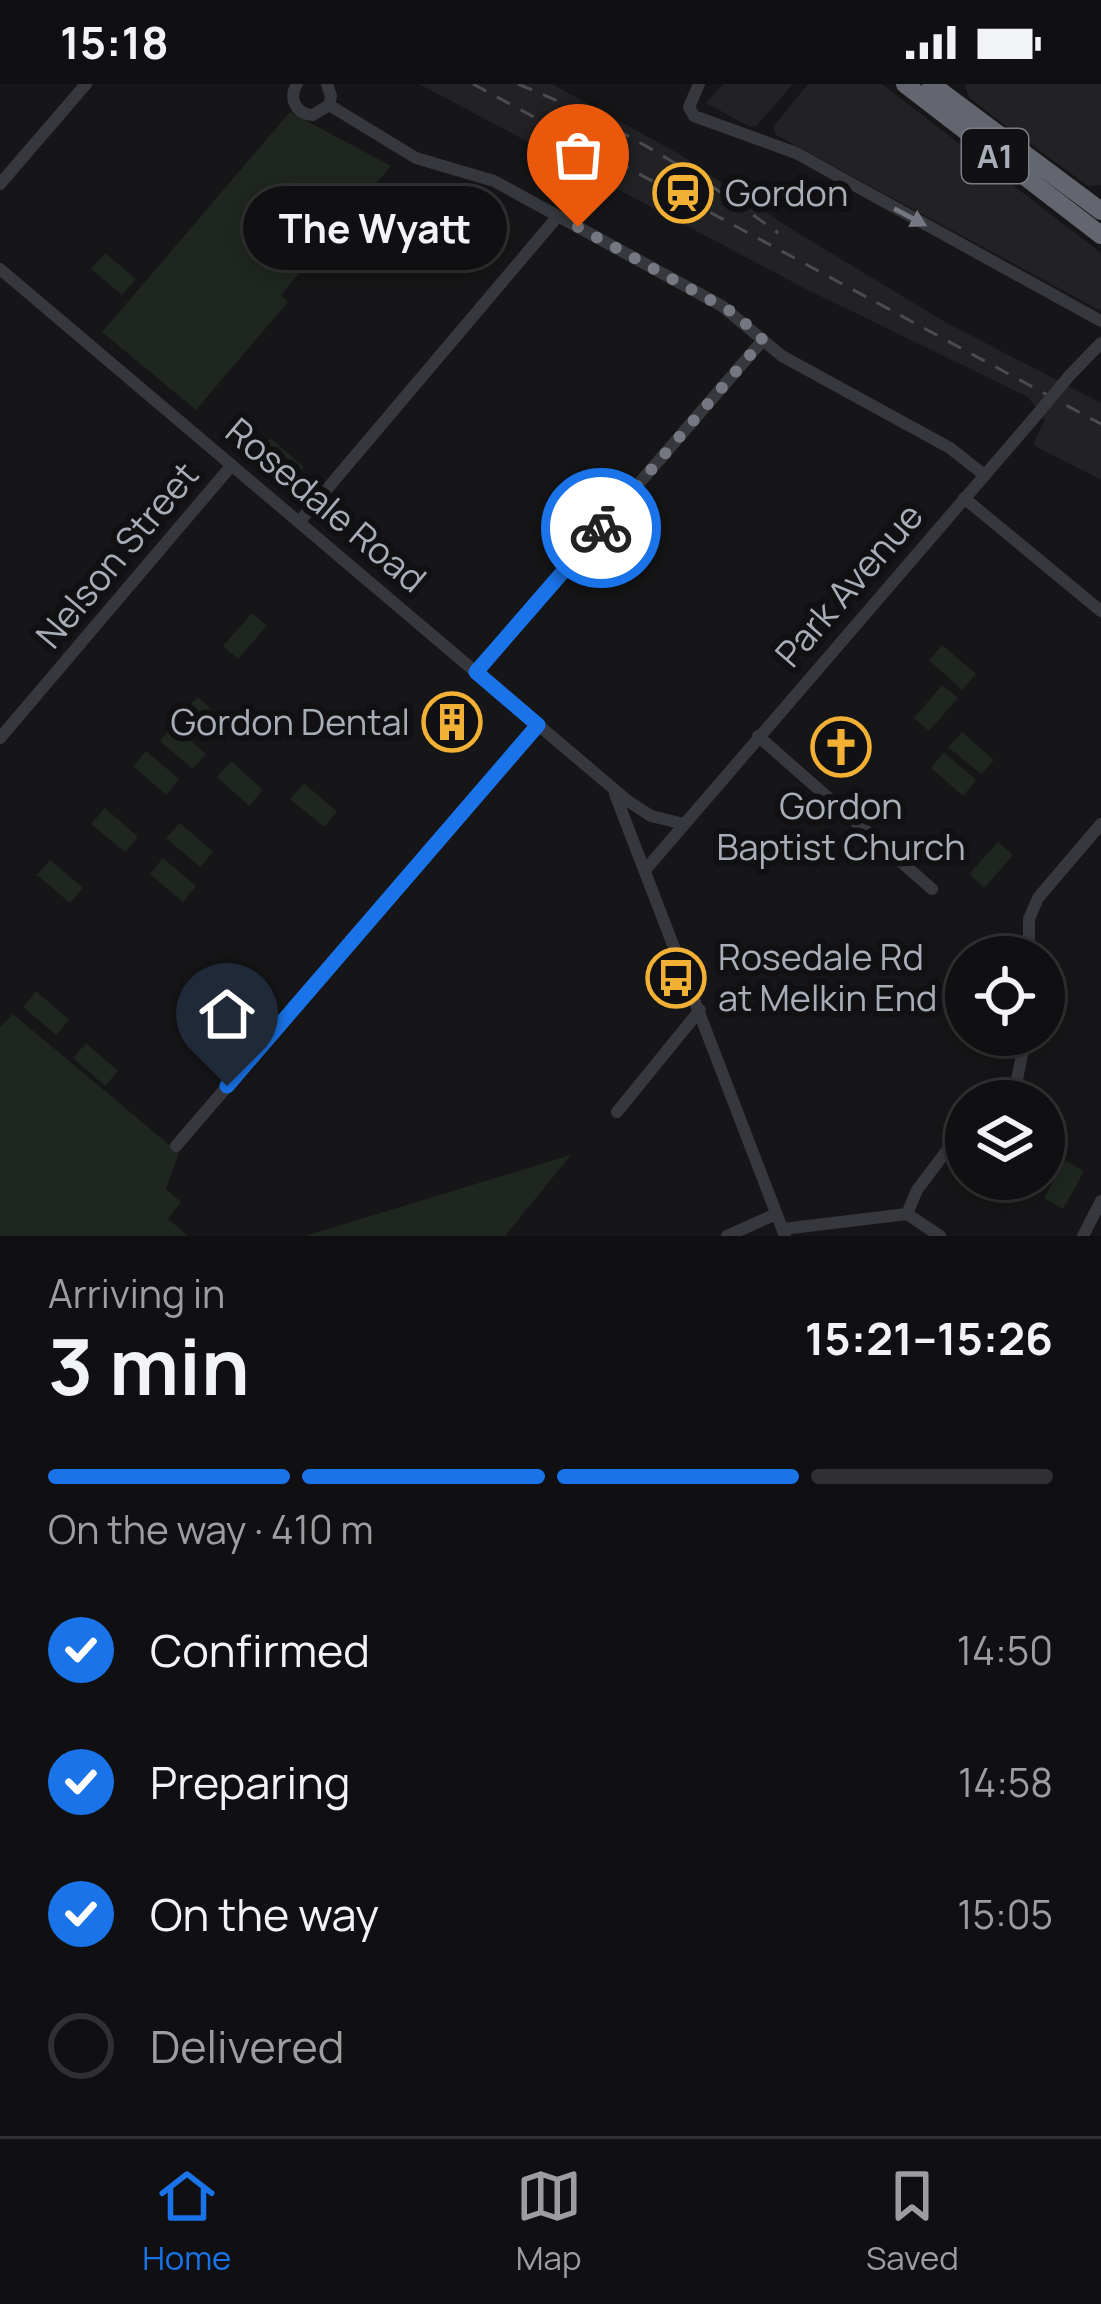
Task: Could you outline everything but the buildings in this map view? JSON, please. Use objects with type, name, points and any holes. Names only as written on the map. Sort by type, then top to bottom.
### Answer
[{"type":"highway","name":"A1","points":[[904,84],[1098,218]]},
{"type":"highway","name":"A1","points":[[936,86],[1098,218]]},
{"type":"street","points":[[0,184],[86,84]]},
{"type":"street","points":[[292,86],[294,102],[304,113],[320,113],[329,105],[327,84]]},
{"type":"street","points":[[695,85],[689,107],[694,116],[796,153],[1101,321]]},
{"type":"street","points":[[329,105],[425,163],[485,177],[734,313],[782,356],[950,448],[983,474]]},
{"type":"street","points":[[299,522],[558,216]]},
{"type":"street","name":"Rosedale Road","points":[[0,269],[612,788],[651,816],[684,824]]},
{"type":"street","points":[[476,672],[763,340]]},
{"type":"street","name":"Park Avenue","points":[[646,869],[1101,343]]},
{"type":"street","name":"Nelson Street","points":[[0,738],[232,465]]},
{"type":"street","points":[[964,498],[1101,611]]},
{"type":"street","points":[[176,1146],[538,725]]},
{"type":"street","points":[[758,736],[932,889]]},
{"type":"street","name":"Rosedale Road","points":[[612,788],[784,1233]]},
{"type":"street","points":[[1029,936],[1029,919],[1038,898],[1101,824]]},
{"type":"street","points":[[617,1112],[700,1010]]},
{"type":"street","points":[[907,1214],[917,1190],[945,1153]]},
{"type":"street","points":[[1083,1236],[1101,1201]]},
{"type":"street","points":[[727,1236],[776,1214]]},
{"type":"street","points":[[784,1233],[907,1214],[940,1236]]},
{"type":"shaded area","points":[[419,84],[552,84],[679,154],[788,227],[947,323],[1101,403],[1101,480],[1033,445],[1045,420],[1028,397],[802,287]]},
{"type":"shaded area","points":[[723,84],[793,84],[750,127],[706,103]]},
{"type":"shaded area","points":[[808,84],[882,84],[1101,253],[1101,311],[776,135],[773,127]]},
{"type":"shaded area","points":[[965,84],[1101,84],[1101,185],[1088,186],[994,117],[968,96]]},
{"type":"shaded area","points":[[290,112],[391,166],[281,295],[288,302],[196,410],[102,332]]},
{"type":"shaded area","points":[[105,253],[136,279],[122,295],[91,269]]},
{"type":"shaded area","points":[[270,438],[304,467],[290,482],[257,453]]},
{"type":"shaded area","points":[[252,613],[267,626],[238,659],[223,646]]},
{"type":"shaded area","points":[[942,645],[976,674],[962,690],[929,660]]},
{"type":"shaded area","points":[[942,685],[958,698],[929,731],[914,718]]},
{"type":"shaded area","points":[[198,697],[229,725],[216,740],[184,711]]},
{"type":"shaded area","points":[[173,725],[206,754],[193,769],[160,741]]},
{"type":"shaded area","points":[[962,732],[994,760],[981,774],[948,747]]},
{"type":"shaded area","points":[[146,751],[179,779],[166,795],[133,766]]},
{"type":"shaded area","points":[[944,752],[976,780],[963,796],[931,768]]},
{"type":"shaded area","points":[[231,761],[263,790],[249,806],[217,777]]},
{"type":"shaded area","points":[[304,783],[337,812],[324,827],[290,799]]},
{"type":"shaded area","points":[[105,808],[138,837],[125,852],[91,824]]},
{"type":"shaded area","points":[[180,823],[213,852],[200,867],[166,838]]},
{"type":"shaded area","points":[[998,842],[1013,855],[984,888],[969,874]]},
{"type":"shaded area","points":[[163,858],[196,886],[183,902],[150,874]]},
{"type":"shaded area","points":[[50,860],[83,888],[70,903],[37,875]]},
{"type":"shaded area","points":[[36,991],[69,1020],[56,1035],[23,1007]]},
{"type":"shaded area","points":[[13,1014],[179,1153],[166,1189],[181,1202],[168,1219],[188,1236],[0,1236],[0,1027]]},
{"type":"shaded area","points":[[86,1043],[118,1071],[105,1086],[73,1058]]},
{"type":"shaded area","points":[[571,1155],[505,1236],[305,1236]]},
{"type":"shaded area","points":[[1065,1160],[1084,1171],[1063,1209],[1047,1200],[1065,1200]]},
{"type":"railway","points":[[473,84],[1101,424]]},
{"type":"railway","points":[[518,84],[653,150],[778,233]]},
{"type":"way so far","points":[[578,227],[734,313],[763,340],[601,528]]},
{"type":"place","name":"Gordon","points":[[683,193]]},
{"type":"place","name":"The Wyatt","points":[[578,227]]},
{"type":"place","name":"Gordon Dental","points":[[452,722]]},
{"type":"place","name":"Gordon Baptist Church","points":[[841,747]]},
{"type":"place","name":"Rosedale Rd at Melkin End","points":[[676,978]]},
{"type":"route","points":[[227,1086],[538,725],[476,672],[601,528]]}]
